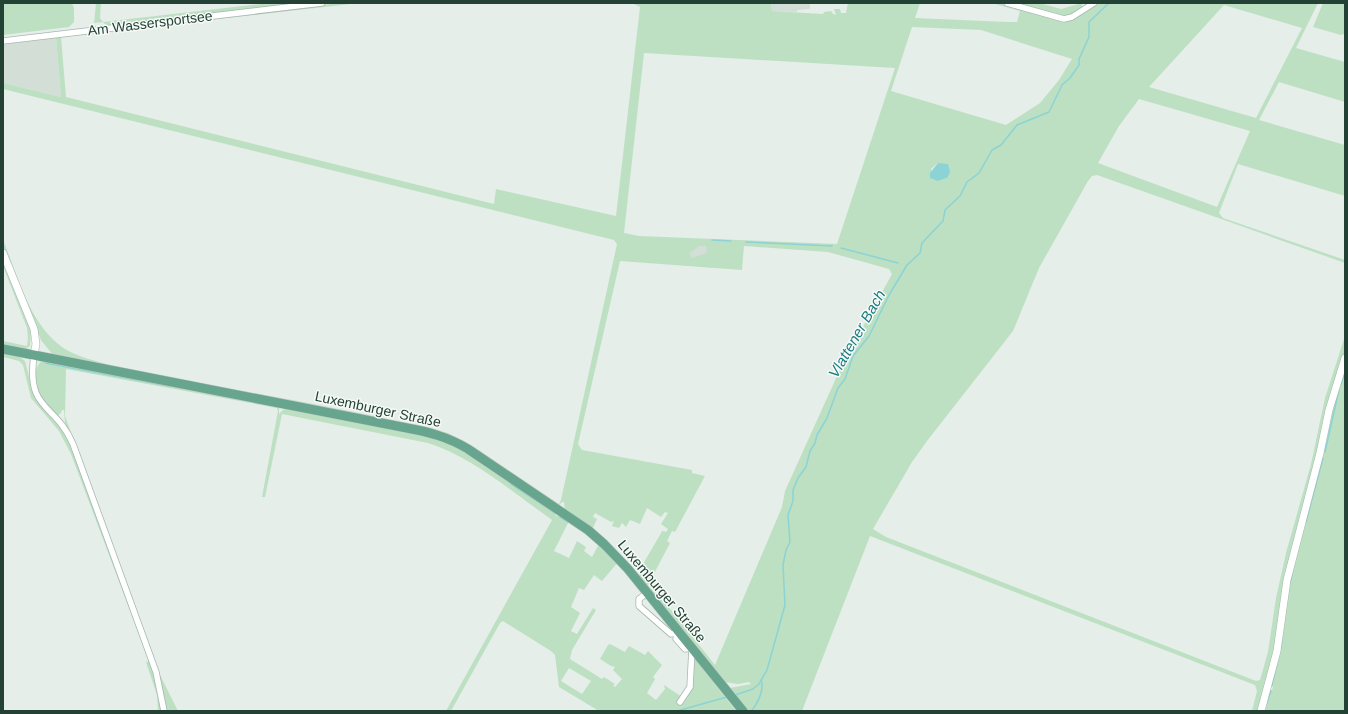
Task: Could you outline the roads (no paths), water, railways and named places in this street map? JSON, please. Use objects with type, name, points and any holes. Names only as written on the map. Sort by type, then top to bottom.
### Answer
[{"type":"main road","name":"Luxemburger Straße","points":[[3,349],[407,428],[446,438],[468,449],[591,533],[621,562],[647,592],[743,711]]},
{"type":"street","name":"Am Wassersportsee","points":[[3,41],[322,3]]},
{"type":"street","points":[[1007,3],[1060,19],[1072,17],[1094,3]]},
{"type":"street","points":[[3,253],[32,323],[36,339],[32,374],[34,392],[42,405],[66,429],[73,444],[156,672],[164,711]]},
{"type":"street","points":[[1261,711],[1275,658],[1282,602],[1289,571],[1330,410],[1345,358]]},
{"type":"street","points":[[647,592],[639,599],[639,606],[671,634],[678,632]]},
{"type":"street","points":[[680,702],[690,687],[692,648]]},
{"type":"water","points":[[938,163],[948,164],[950,172],[947,178],[938,181],[930,178],[930,173]]},
{"type":"waterway","name":"Vlattener Bach","points":[[735,695],[753,689],[759,684],[767,670],[785,605],[783,565],[786,550],[790,542],[788,515],[793,501],[793,490],[798,478],[806,467],[810,451],[827,418],[838,388],[845,379],[853,356],[869,336],[889,295],[907,265],[920,253],[922,243],[943,221],[945,210],[960,196],[967,182],[979,173],[992,150],[1001,145],[1017,125],[1049,112],[1062,85],[1070,78],[1079,65],[1079,59],[1089,37],[1089,22],[1109,3]]},
{"type":"waterway","points":[[712,240],[731,241]]},
{"type":"waterway","points":[[746,242],[832,246]]},
{"type":"waterway","points":[[841,248],[898,263]]},
{"type":"waterway","points":[[45,363],[169,386]]},
{"type":"waterway","points":[[1341,384],[1345,371]]},
{"type":"waterway","points":[[1325,452],[1339,390]]},
{"type":"waterway","points":[[1306,522],[1323,458]]},
{"type":"waterway","points":[[511,484],[555,513]]},
{"type":"waterway","points":[[560,517],[568,522]]},
{"type":"waterway","points":[[1290,583],[1292,575]]},
{"type":"waterway","points":[[1272,685],[1282,642]]},
{"type":"waterway","points":[[751,711],[760,697],[762,688],[761,680]]},
{"type":"waterway","points":[[1266,705],[1271,691]]},
{"type":"waterway","name":"Vlattener Bach","points":[[677,711],[727,697]]}]
